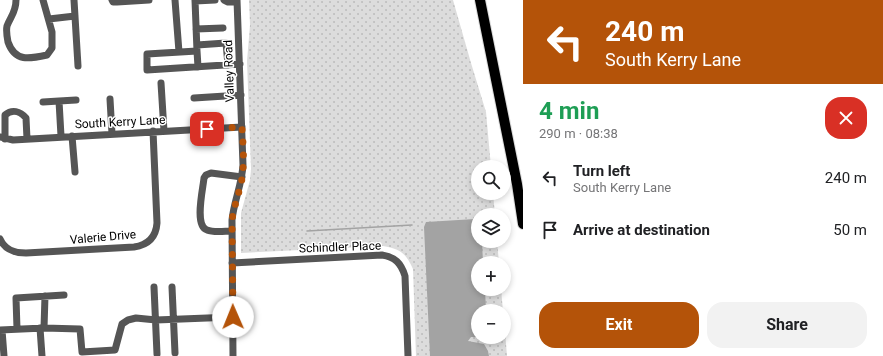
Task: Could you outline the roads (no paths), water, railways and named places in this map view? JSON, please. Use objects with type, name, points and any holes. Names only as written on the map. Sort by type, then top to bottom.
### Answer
[{"type":"highway","points":[[480,0],[517,184],[523,224]]},
{"type":"street","points":[[16,0],[15,11],[7,28],[11,50],[18,56],[31,58],[47,55],[52,48],[52,32],[43,0]]},
{"type":"street","points":[[74,0],[78,66]]},
{"type":"street","points":[[112,0],[114,2],[150,0]]},
{"type":"street","points":[[175,0],[179,52]]},
{"type":"street","points":[[198,67],[195,0],[215,0]]},
{"type":"street","points":[[224,0],[228,2],[237,1]]},
{"type":"street","name":"Valley Road","points":[[233,356],[232,231],[234,206],[242,177],[243,165],[237,1]]},
{"type":"street","points":[[49,19],[75,16]]},
{"type":"street","points":[[196,29],[223,28]]},
{"type":"street","points":[[228,65],[226,43],[179,52],[147,54],[147,70],[198,67],[228,65],[240,64]]},
{"type":"street","points":[[161,83],[164,131]]},
{"type":"street","points":[[194,98],[241,95]]},
{"type":"street","points":[[110,98],[112,134]]},
{"type":"street","points":[[43,102],[76,100]]},
{"type":"street","points":[[60,101],[61,136]]},
{"type":"street","points":[[2,139],[5,115],[14,111],[20,113],[26,118],[27,139]]},
{"type":"street","name":"South Kerry Lane","points":[[2,139],[13,140],[61,136],[242,127]]},
{"type":"street","name":"Valerie Drive","points":[[0,239],[5,247],[10,250],[26,254],[134,247],[147,243],[156,232],[157,223],[153,131]]},
{"type":"street","points":[[72,136],[75,172]]},
{"type":"street","points":[[232,231],[209,231],[202,227],[200,213],[204,178],[206,175],[211,173],[242,177]]},
{"type":"street","name":"Schindler Place","points":[[232,263],[382,255],[390,257],[397,261],[402,267],[405,276],[408,356]]},
{"type":"street","points":[[154,287],[157,354]]},
{"type":"street","points":[[172,288],[175,353]]},
{"type":"street","points":[[17,329],[16,298],[64,295]]},
{"type":"street","points":[[42,356],[42,328],[45,296]]},
{"type":"street","points":[[4,356],[1,330],[42,328],[80,329],[82,352],[115,350],[120,330],[125,322],[136,318],[156,320],[233,317]]},
{"type":"waterway","points":[[307,231],[412,225]]}]
